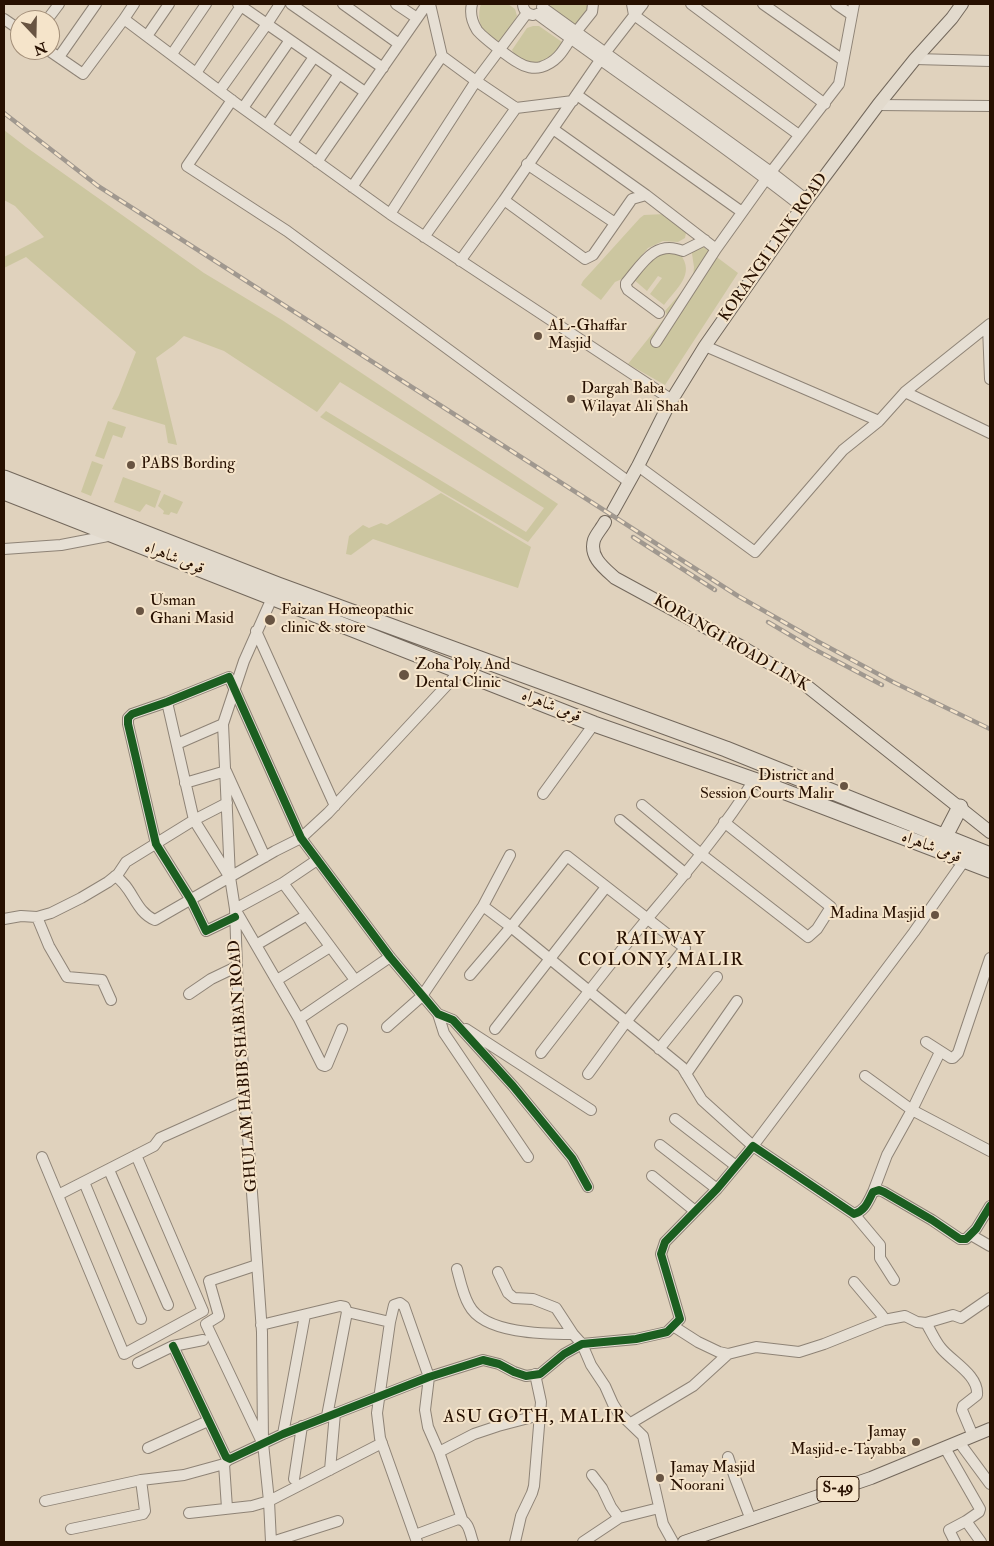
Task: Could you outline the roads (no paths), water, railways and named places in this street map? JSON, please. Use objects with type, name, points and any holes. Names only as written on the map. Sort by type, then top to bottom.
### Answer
[{"type":"highway","name":"قومی شاہراہ","points":[[4,478],[144,539],[272,598],[594,724],[754,780],[990,870]]},
{"type":"highway","name":"قومی شاہراہ","points":[[4,492],[114,535],[144,539],[304,595],[726,749],[990,854]]},
{"type":"highway","points":[[945,836],[960,807]]},
{"type":"main road","name":"KORANGI LINK ROAD","points":[[613,511],[672,400],[705,346],[804,203],[915,59],[962,4]]},
{"type":"main road","name":"KORANGI ROAD LINK","points":[[605,522],[594,539],[593,552],[600,564],[615,578],[742,647],[803,683],[990,832]]},
{"type":"main road","name":"S-49","points":[[684,1542],[871,1478],[990,1429]]},
{"type":"street","points":[[60,56],[96,4]]},
{"type":"street","points":[[60,58],[83,74],[134,4]]},
{"type":"street","points":[[147,36],[169,4]]},
{"type":"street","points":[[172,54],[206,4]]},
{"type":"street","points":[[220,90],[280,4]]},
{"type":"street","points":[[291,4],[383,68]]},
{"type":"street","points":[[343,4],[399,44]]},
{"type":"street","points":[[396,4],[417,18]]},
{"type":"street","points":[[317,162],[428,4]]},
{"type":"street","points":[[428,4],[442,56],[516,108],[575,98],[742,212]]},
{"type":"street","points":[[472,4],[471,16],[476,29],[482,36],[518,63],[528,67],[539,67],[553,62],[562,54],[592,12],[593,4]]},
{"type":"street","points":[[632,4],[634,14],[799,135]]},
{"type":"street","points":[[460,261],[603,57],[643,4]]},
{"type":"street","points":[[691,4],[825,104]]},
{"type":"street","points":[[763,4],[843,60]]},
{"type":"street","points":[[836,4],[852,15]]},
{"type":"street","points":[[656,342],[716,249],[768,175],[839,84],[854,4]]},
{"type":"street","points":[[196,73],[240,5],[365,92]]},
{"type":"street","points":[[390,214],[476,81],[531,7],[574,35],[804,203]]},
{"type":"street","points":[[124,19],[266,125],[390,214],[672,400]]},
{"type":"street","points":[[244,108],[290,40]]},
{"type":"street","points":[[352,187],[442,56]]},
{"type":"street","points":[[266,125],[314,57]]},
{"type":"street","points":[[915,59],[990,61]]},
{"type":"street","points":[[292,143],[339,74]]},
{"type":"street","points":[[232,100],[187,166],[287,231],[629,482]]},
{"type":"street","points":[[878,106],[990,106]]},
{"type":"street","points":[[424,237],[516,108]]},
{"type":"street","points":[[553,129],[716,249]]},
{"type":"street","points":[[528,164],[615,223]]},
{"type":"street","points":[[504,200],[585,259],[593,255],[632,199],[646,196]]},
{"type":"street","points":[[659,313],[628,290],[626,282],[648,257],[659,249],[674,247],[683,251],[705,240]]},
{"type":"street","points":[[989,325],[990,379]]},
{"type":"street","points":[[638,466],[755,552],[842,450],[879,421],[905,392],[989,325]]},
{"type":"street","points":[[705,346],[879,421]]},
{"type":"street","points":[[905,392],[990,433]]},
{"type":"street","points":[[4,549],[61,545],[114,535]]},
{"type":"street","name":"GHULAM HABIB SHABAN ROAD","points":[[272,598],[256,631],[223,724],[230,877],[235,913],[236,967],[261,1325],[263,1443],[272,1542]]},
{"type":"street","points":[[256,631],[335,806]]},
{"type":"street","points":[[115,876],[121,880],[130,892],[142,913],[155,920],[301,838],[335,806],[460,671]]},
{"type":"street","points":[[317,860],[206,931],[191,900],[156,844],[128,718],[132,714],[168,702],[229,677],[301,838],[390,957],[438,1014],[444,1033],[528,1157]]},
{"type":"street","points":[[168,702],[194,820],[230,877]]},
{"type":"street","points":[[177,744],[223,724]]},
{"type":"street","points":[[543,794],[594,724]]},
{"type":"street","points":[[185,783],[226,771],[265,857]]},
{"type":"street","points":[[541,1053],[647,919],[686,874],[754,780]]},
{"type":"street","points":[[4,920],[21,916],[37,917],[81,898],[108,882],[126,862],[194,820],[227,803]]},
{"type":"street","points":[[642,806],[808,937],[817,929],[831,906],[724,822]]},
{"type":"street","points":[[620,820],[686,874]]},
{"type":"street","points":[[387,1027],[422,996],[483,906],[510,855]]},
{"type":"street","points":[[470,975],[511,928],[567,856],[685,948],[626,1022],[588,1074]]},
{"type":"street","points":[[45,1500],[141,1480],[184,1475],[226,1462],[283,1434],[380,1395],[483,1360],[500,1364],[526,1376],[540,1374],[564,1354],[582,1344],[644,1337],[668,1332],[680,1319],[661,1254],[665,1242],[717,1189],[753,1146],[914,932],[964,861]]},
{"type":"street","points":[[283,883],[355,980]]},
{"type":"street","points":[[495,1029],[606,887]]},
{"type":"street","points":[[483,906],[682,1067],[702,1100],[753,1146],[854,1214],[880,1245],[880,1258],[894,1280]]},
{"type":"street","points":[[235,913],[277,980],[322,1065],[327,1065],[342,1029]]},
{"type":"street","points":[[256,945],[307,915]]},
{"type":"street","points":[[37,917],[49,946],[67,977],[102,980],[111,1000]]},
{"type":"street","points":[[277,980],[330,947]]},
{"type":"street","points":[[299,1019],[390,957]]},
{"type":"street","points":[[926,1042],[951,1058],[958,1053],[990,958]]},
{"type":"street","points":[[189,994],[211,979],[236,967]]},
{"type":"street","points":[[659,1049],[717,977]]},
{"type":"street","points":[[686,1074],[737,1002]]},
{"type":"street","points":[[438,1014],[453,1020],[591,1110]]},
{"type":"street","points":[[453,1020],[513,1086],[572,1158],[588,1187]]},
{"type":"street","points":[[854,1214],[860,1212],[866,1206],[888,1155],[939,1054]]},
{"type":"street","points":[[865,1076],[912,1110],[990,1151]]},
{"type":"street","points":[[58,1195],[154,1146],[160,1138],[245,1100]]},
{"type":"street","points":[[676,1118],[736,1166]]},
{"type":"street","points":[[660,1145],[717,1189]]},
{"type":"street","points":[[42,1157],[123,1353],[126,1354],[203,1311],[136,1155]]},
{"type":"street","points":[[108,1170],[168,1305]]},
{"type":"street","points":[[652,1176],[695,1211]]},
{"type":"street","points":[[84,1182],[141,1319]]},
{"type":"street","points":[[873,1192],[879,1190],[884,1192],[960,1239],[966,1239],[971,1234],[989,1209]]},
{"type":"street","points":[[971,1234],[990,1246]]},
{"type":"street","points":[[257,1265],[209,1281],[219,1316],[206,1324],[263,1443]]},
{"type":"street","points":[[456,1269],[469,1306],[479,1317],[505,1329],[573,1334]]},
{"type":"street","points":[[498,1272],[508,1294],[514,1298],[533,1299],[556,1308],[582,1344],[591,1366],[605,1386],[618,1412],[643,1436],[658,1508],[663,1524],[673,1542]]},
{"type":"street","points":[[854,1282],[884,1320]]},
{"type":"street","points":[[673,1326],[698,1342],[728,1354],[756,1347],[799,1352],[884,1320],[905,1316],[917,1322],[926,1323],[953,1316],[961,1318],[990,1298]]},
{"type":"street","points":[[462,1519],[458,1519],[416,1539],[382,1443],[377,1413],[390,1322],[394,1306],[400,1303],[404,1306],[430,1377],[425,1410],[428,1427],[439,1452],[462,1519],[473,1542]]},
{"type":"street","points":[[261,1325],[340,1306],[345,1307],[346,1312],[331,1415],[330,1470]]},
{"type":"street","points":[[346,1312],[390,1322]]},
{"type":"street","points":[[283,1434],[304,1315]]},
{"type":"street","points":[[926,1323],[941,1349],[967,1372],[977,1389],[977,1395],[963,1406],[962,1410],[973,1436]]},
{"type":"street","points":[[138,1363],[173,1346],[203,1340]]},
{"type":"street","points":[[173,1346],[226,1457],[227,1508]]},
{"type":"street","points":[[631,1423],[693,1386],[728,1354]]},
{"type":"street","points":[[516,1542],[521,1516],[534,1486],[541,1402],[534,1374]]},
{"type":"street","points":[[439,1452],[474,1434],[540,1415]]},
{"type":"street","points":[[148,1448],[208,1421]]},
{"type":"street","points":[[294,1479],[302,1426]]},
{"type":"street","points":[[959,1442],[990,1484]]},
{"type":"street","points":[[190,1513],[252,1506],[269,1501],[382,1443]]},
{"type":"street","points":[[945,1448],[980,1509],[980,1512],[949,1530],[955,1542]]},
{"type":"street","points":[[728,1457],[751,1520]]},
{"type":"street","points":[[592,1475],[602,1488],[611,1508],[619,1518]]},
{"type":"street","points":[[71,1529],[143,1514],[145,1511],[141,1480]]},
{"type":"street","points":[[583,1542],[619,1518],[658,1508]]},
{"type":"street","points":[[966,1521],[981,1542]]},
{"type":"street","points":[[272,1542],[338,1522]]},
{"type":"railway","points":[[4,113],[98,186],[738,596],[893,682],[990,729]]},
{"type":"railway","points":[[633,537],[715,590]]},
{"type":"railway","points":[[768,622],[882,685]]},
{"type":"place","name":"AL-Ghaffar Masjid","points":[[538,336]]},
{"type":"place","name":"Dargah Baba Wilayat Ali Shah","points":[[571,399]]},
{"type":"place","name":"PABS Bording","points":[[131,465]]},
{"type":"place","name":"Usman Ghani Masid","points":[[140,611]]},
{"type":"place","name":"Faizan Homeopathic clinic & store","points":[[270,620]]},
{"type":"place","name":"Zoha Poly And Dental Clinic","points":[[404,675]]},
{"type":"place","name":"District and Session Courts Malir","points":[[844,786]]},
{"type":"place","name":"Madina Masjid","points":[[935,915]]},
{"type":"place","name":"Jamay Masjid-e-Tayabba","points":[[916,1442]]},
{"type":"place","name":"Jamay Masjid Noorani","points":[[660,1478]]},
{"type":"district","name":"RAILWAY COLONY, MALIR","points":[[661,950]]},
{"type":"district","name":"ASU GOTH, MALIR","points":[[535,1418]]}]
